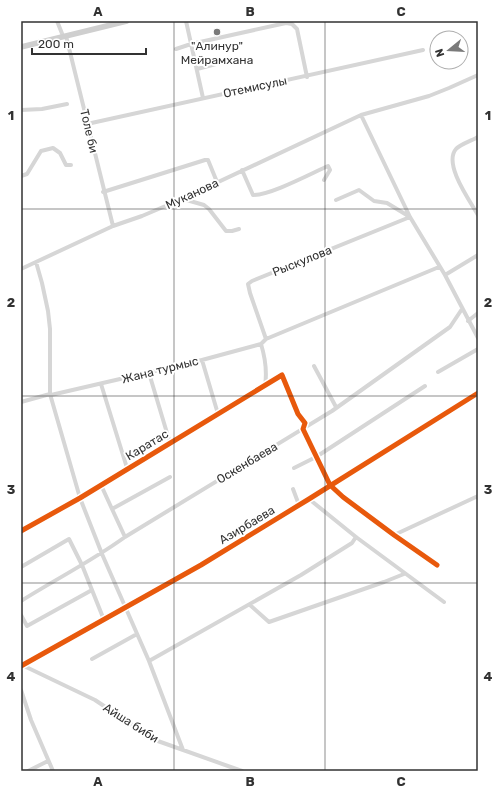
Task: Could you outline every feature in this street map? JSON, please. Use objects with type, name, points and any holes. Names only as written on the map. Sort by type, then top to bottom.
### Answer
[{"type":"main road","points":[[21,46],[114,22],[127,21]]},
{"type":"street","name":"Толе би","points":[[57,21],[64,36],[88,124],[103,192],[113,226]]},
{"type":"street","points":[[186,21],[203,98]]},
{"type":"street","points":[[176,49],[191,44],[286,23],[292,24],[297,29],[307,76]]},
{"type":"street","name":"Отемисулы","points":[[88,124],[423,50]]},
{"type":"street","points":[[197,69],[216,64]]},
{"type":"street","name":"Муканова","points":[[21,269],[113,226],[142,216],[182,199],[361,115],[429,96],[478,76]]},
{"type":"street","points":[[21,110],[42,109],[67,104]]},
{"type":"street","points":[[361,115],[410,217],[445,275],[478,338]]},
{"type":"street","points":[[478,137],[456,149],[452,158],[454,172],[478,215]]},
{"type":"street","points":[[21,176],[27,174],[41,150],[53,148],[60,153],[66,166],[71,164]]},
{"type":"street","points":[[103,192],[205,160],[208,160],[217,182]]},
{"type":"street","points":[[242,170],[253,195],[261,194],[282,186],[328,166],[330,170],[324,180]]},
{"type":"street","points":[[336,200],[359,190],[374,201],[387,203],[410,217]]},
{"type":"street","points":[[182,199],[192,201],[209,209],[226,230],[232,231],[239,229]]},
{"type":"street","name":"Рыскулова","points":[[266,339],[248,284],[252,281],[410,217]]},
{"type":"street","points":[[445,275],[478,255]]},
{"type":"street","points":[[36,262],[48,311],[50,329],[51,394],[80,498],[125,608],[150,661],[183,750]]},
{"type":"street","points":[[266,339],[439,267]]},
{"type":"street","name":"Оскенбаева","points":[[21,601],[102,554],[125,537],[303,429],[450,327],[462,309]]},
{"type":"street","points":[[468,320],[478,313]]},
{"type":"street","name":"Жана турмыс","points":[[21,402],[202,360],[261,344],[266,339]]},
{"type":"street","points":[[261,344],[265,356],[265,387]]},
{"type":"street","points":[[438,372],[478,348]]},
{"type":"street","points":[[202,360],[218,414]]},
{"type":"street","points":[[314,366],[336,407]]},
{"type":"street","points":[[149,373],[170,443]]},
{"type":"street","name":"Каратас","points":[[21,531],[80,498],[127,468],[265,387],[282,375],[298,414],[304,423],[303,429]]},
{"type":"street","points":[[101,384],[127,468]]},
{"type":"street","points":[[294,468],[316,456],[425,386]]},
{"type":"street","name":"Азирбаева","points":[[22,666],[202,564],[478,393]]},
{"type":"street","points":[[303,429],[330,485],[343,497],[437,565]]},
{"type":"street","points":[[112,509],[170,477]]},
{"type":"street","points":[[101,485],[125,537]]},
{"type":"street","points":[[293,489],[299,505]]},
{"type":"street","points":[[394,535],[478,496]]},
{"type":"street","points":[[309,499],[404,574],[444,602]]},
{"type":"street","points":[[150,661],[301,575],[352,544],[356,537]]},
{"type":"street","points":[[21,567],[69,539],[82,565],[104,620]]},
{"type":"street","points":[[250,605],[269,622],[404,574]]},
{"type":"street","points":[[21,615],[27,626],[92,590]]},
{"type":"street","points":[[92,659],[137,634]]},
{"type":"street","name":"Айша биби","points":[[22,666],[95,700],[155,740],[242,771]]},
{"type":"street","points":[[21,690],[31,720],[53,771]]},
{"type":"street","points":[[28,771],[48,760]]},
{"type":"cycle path","points":[[21,531],[80,498],[282,375],[298,414],[305,423],[303,429],[330,485],[343,497],[437,565]]},
{"type":"cycle path","points":[[21,666],[201,565],[478,393]]},
{"type":"place","name":"\"Алинур\" Мейрамхана","points":[[217,32]]}]
